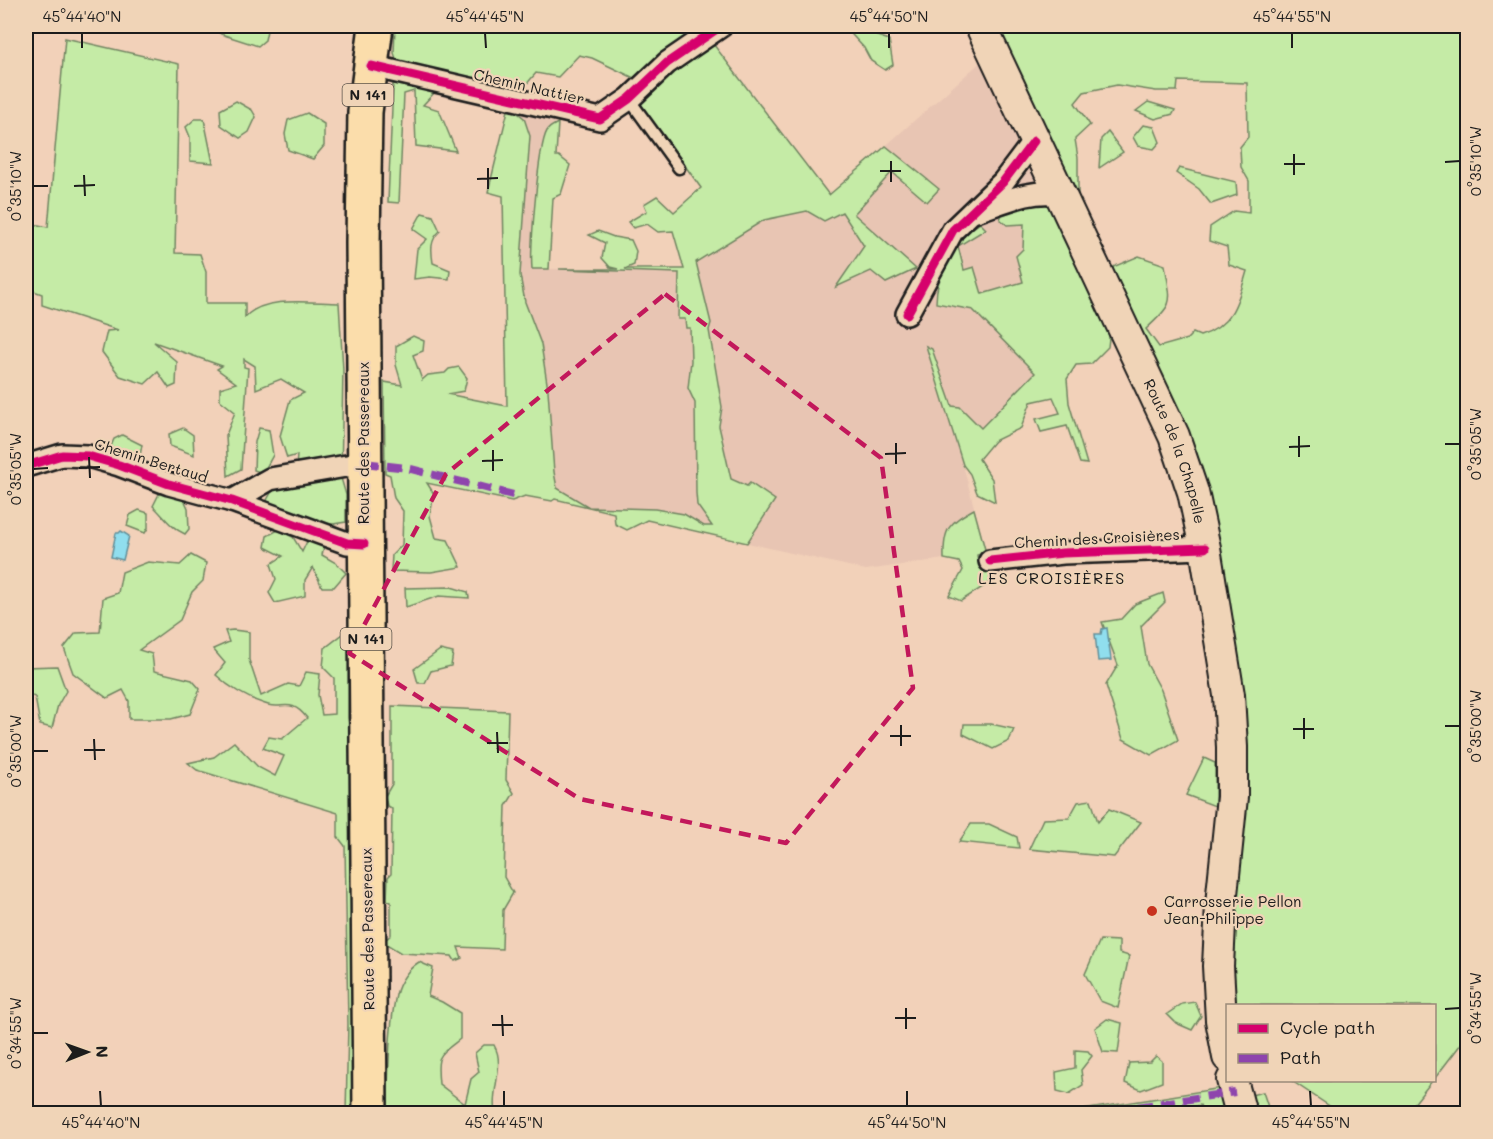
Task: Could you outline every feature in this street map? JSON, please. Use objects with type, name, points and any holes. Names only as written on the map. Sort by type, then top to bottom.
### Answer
[{"type":"main road","name":"Route des Passereaux","points":[[370,1113],[363,165],[366,112],[376,26]]},
{"type":"main road","name":"Route de la Chapelle","points":[[981,26],[1174,436],[1193,492],[1205,548],[1229,694],[1232,797],[1221,904],[1218,966],[1221,1020],[1226,1051]]},
{"type":"main road","points":[[1233,1082],[1241,1113]]},
{"type":"street","name":"Chemin Nattier","points":[[371,66],[600,119],[629,99],[667,63],[720,26]]},
{"type":"street","points":[[907,314],[953,230],[975,211],[1022,160],[1034,141]]},
{"type":"street","points":[[975,211],[1035,193],[1049,191],[1059,194]]},
{"type":"street","name":"Chemin Bertaud","points":[[26,466],[62,455],[88,456],[169,484],[232,501],[347,543],[364,544]]},
{"type":"street","points":[[232,501],[270,479],[364,463]]},
{"type":"street","name":"Chemin des Croisières","points":[[990,561],[1063,553],[1205,548]]},
{"type":"lane","points":[[629,99],[679,168]]},
{"type":"highlighted area","points":[[665,294],[881,458],[913,688],[786,843],[580,799],[349,653],[446,474]]},
{"type":"shaded area","points":[[983,60],[1110,329],[963,465],[986,553],[866,570],[541,496],[507,406],[503,196],[488,192],[509,106],[558,123],[549,269],[684,269],[823,185],[830,195]]},
{"type":"green space","points":[[209,26],[268,26],[265,40],[258,46],[221,34]]},
{"type":"green space","points":[[395,26],[721,26],[707,36],[829,195],[886,146],[939,189],[927,202],[892,172],[854,214],[916,269],[886,283],[871,271],[836,287],[864,246],[842,212],[824,221],[807,211],[764,220],[696,262],[711,323],[709,330],[722,407],[719,426],[731,479],[747,486],[750,483],[775,500],[747,543],[647,520],[627,530],[615,524],[614,513],[555,499],[552,501],[525,496],[512,501],[427,483],[434,494],[430,516],[436,538],[448,540],[461,567],[431,572],[391,571],[392,555],[402,545],[403,511],[394,498],[390,475],[385,473],[384,382],[402,385],[396,365],[396,346],[413,336],[424,341],[423,351],[413,355],[422,380],[428,375],[445,373],[449,369],[459,367],[467,378],[464,391],[447,394],[507,406],[503,196],[488,192],[509,106],[524,118],[530,136],[520,275],[525,302],[541,344],[548,390],[557,488],[589,507],[655,509],[684,514],[704,526],[712,526],[697,505],[695,403],[688,388],[691,361],[690,328],[686,328],[685,319],[678,319],[679,273],[559,269],[618,269],[610,267],[602,258],[605,243],[589,235],[598,231],[631,240],[636,251],[634,265],[625,269],[684,269],[673,231],[658,232],[647,224],[633,228],[628,222],[647,211],[644,204],[657,196],[674,212],[701,188],[634,95],[670,48],[636,79],[592,58],[579,55],[558,77],[536,73],[524,87],[505,90],[398,64],[394,53]]},
{"type":"green space","points":[[844,26],[888,26],[877,36],[889,40],[893,65],[885,70],[871,61],[864,48]]},
{"type":"green space","points":[[991,26],[1467,26],[1468,1042],[1464,1040],[1436,1077],[1436,1004],[1234,1004],[1214,558],[1107,278],[1113,267],[1139,256],[1165,265],[1169,301],[1167,307],[1146,329],[1159,347],[1187,339],[1193,333],[1200,336],[1211,332],[1227,319],[1237,302],[1247,271],[1229,265],[1227,247],[1209,241],[1210,227],[1234,211],[1249,213],[1249,181],[1241,167],[1240,147],[1248,137],[1247,83],[1178,81],[1177,91],[1156,91],[1117,85],[1084,92],[1075,103],[1090,125],[1075,139],[1078,158],[1078,202]]},
{"type":"green space","points":[[65,38],[179,64],[175,253],[200,254],[206,272],[206,303],[245,303],[245,317],[254,310],[276,303],[339,303],[343,370],[341,478],[346,495],[346,522],[320,526],[270,510],[267,500],[277,482],[296,468],[297,455],[287,458],[280,436],[290,400],[304,393],[281,379],[256,389],[255,366],[244,359],[244,367],[248,368],[241,469],[228,476],[226,435],[235,412],[220,400],[220,388],[236,383],[217,369],[222,366],[154,342],[177,362],[176,385],[169,388],[158,372],[145,384],[120,376],[102,352],[107,331],[118,330],[42,305],[42,294],[26,288],[26,268],[33,224],[48,227]]},
{"type":"green space","points":[[393,84],[434,86],[435,92],[423,105],[439,110],[456,151],[416,146],[414,91],[404,94],[399,203],[388,202]]},
{"type":"green space","points":[[236,101],[252,110],[256,117],[249,132],[240,138],[221,125],[220,110]]},
{"type":"green space","points":[[1148,102],[1175,110],[1173,114],[1155,119],[1136,111]]},
{"type":"green space","points":[[307,113],[324,124],[324,146],[313,159],[288,150],[285,134],[288,120]]},
{"type":"green space","points":[[195,119],[204,119],[213,163],[190,161],[190,137],[186,127]]},
{"type":"green space","points":[[558,123],[556,156],[570,165],[561,194],[553,198],[549,269],[532,269],[533,221],[541,156],[547,131]]},
{"type":"green space","points":[[1143,125],[1154,127],[1160,142],[1154,149],[1138,146],[1133,137]]},
{"type":"green space","points":[[1108,132],[1123,152],[1099,168],[1101,139]]},
{"type":"green space","points":[[1179,168],[1236,182],[1237,195],[1211,204],[1199,189],[1176,173]]},
{"type":"green space","points":[[1044,201],[1053,208],[1110,329],[1108,347],[1091,364],[1076,365],[1067,379],[1069,403],[1087,464],[1080,463],[1067,426],[1041,432],[1036,419],[1060,413],[1053,397],[1031,402],[1021,428],[994,441],[979,459],[992,479],[995,502],[977,493],[970,474],[963,465],[926,346],[932,349],[952,406],[960,407],[981,428],[1035,373],[973,310],[936,303],[939,280],[948,257],[962,238],[980,223],[986,229],[958,246],[964,270],[974,267],[982,294],[1023,282],[1016,256],[1023,249],[1024,224],[1007,225],[1000,219],[1004,210]]},
{"type":"green space","points":[[422,213],[433,216],[440,231],[434,238],[432,246],[433,263],[450,270],[449,279],[430,277],[414,279],[417,249],[427,239],[413,229]]},
{"type":"green space","points":[[183,428],[193,435],[194,455],[170,446],[169,434]]},
{"type":"green space","points":[[259,428],[269,430],[273,455],[263,473],[254,470],[255,442]]},
{"type":"green space","points":[[122,435],[142,445],[139,461],[107,456],[114,439]]},
{"type":"green space","points":[[167,489],[182,495],[188,508],[189,529],[185,534],[153,506],[159,494]]},
{"type":"green space","points":[[974,509],[986,553],[977,555],[978,562],[993,568],[989,583],[961,601],[949,596],[963,570],[959,562],[944,559],[945,540],[946,533],[953,523]]},
{"type":"green space","points":[[139,510],[148,513],[148,528],[145,533],[127,526],[130,515]]},
{"type":"green space","points":[[278,530],[293,537],[302,552],[310,535],[325,541],[322,555],[336,563],[346,573],[334,587],[322,587],[313,567],[305,580],[305,596],[275,603],[269,593],[276,579],[271,564],[283,556],[265,547],[267,536]]},
{"type":"green space","points":[[191,555],[206,563],[203,581],[192,592],[180,620],[139,650],[152,654],[154,671],[192,680],[200,689],[190,714],[171,719],[129,719],[129,701],[123,690],[107,698],[73,673],[64,648],[76,633],[100,632],[103,598],[118,593],[122,572],[148,562],[180,565]]},
{"type":"green space","points":[[451,587],[468,592],[469,598],[439,596],[406,607],[405,588]]},
{"type":"green space","points":[[1163,593],[1165,602],[1141,626],[1147,664],[1161,690],[1178,740],[1151,755],[1123,739],[1106,685],[1118,665],[1102,622],[1121,619],[1135,604]]},
{"type":"green space","points":[[225,631],[249,632],[249,660],[261,696],[288,684],[299,686],[306,672],[320,674],[318,695],[322,715],[334,714],[334,678],[323,667],[325,648],[347,631],[349,646],[348,718],[355,761],[357,1113],[346,1113],[348,1024],[345,846],[338,837],[338,813],[197,770],[188,763],[214,757],[234,742],[258,767],[275,776],[284,756],[263,748],[269,737],[282,739],[307,718],[301,711],[291,706],[271,706],[252,699],[216,675],[225,663],[213,649],[229,642]]},
{"type":"green space","points":[[440,650],[453,653],[451,666],[431,671],[425,683],[418,683],[414,669]]},
{"type":"green space","points":[[57,666],[66,691],[58,705],[52,728],[40,725],[35,697],[26,694],[26,667]]},
{"type":"green space","points":[[392,706],[508,711],[506,780],[514,793],[506,806],[504,877],[513,893],[503,910],[502,949],[458,947],[462,958],[455,961],[452,956],[401,953],[383,942],[391,935],[391,902],[387,900],[388,877],[391,874],[392,809],[387,806],[385,796],[392,784]]},
{"type":"green space","points":[[964,724],[991,724],[1014,729],[1009,741],[993,749],[963,734]]},
{"type":"green space","points":[[1204,758],[1215,763],[1215,806],[1186,795]]},
{"type":"green space","points":[[1091,800],[1098,822],[1109,809],[1141,822],[1114,857],[1029,849],[1043,819],[1069,818],[1078,802]]},
{"type":"green space","points":[[971,824],[989,824],[1017,837],[1019,848],[959,842]]},
{"type":"green space","points":[[1100,940],[1119,941],[1119,953],[1129,956],[1118,1008],[1100,1001],[1085,974]]},
{"type":"green space","points":[[419,962],[433,968],[428,996],[460,1013],[460,1039],[440,1057],[439,1084],[465,1104],[471,1079],[479,1072],[475,1053],[484,1045],[494,1045],[499,1061],[494,1096],[495,1113],[387,1113],[393,1009],[399,985],[404,976]]},
{"type":"green space","points":[[1195,1002],[1201,1016],[1192,1030],[1176,1023],[1167,1014],[1182,1004]]},
{"type":"green space","points":[[1107,1019],[1122,1023],[1118,1053],[1103,1052],[1095,1028]]},
{"type":"green space","points":[[1075,1050],[1088,1051],[1092,1056],[1081,1070],[1083,1085],[1069,1094],[1057,1091],[1056,1072],[1075,1068]]},
{"type":"green space","points":[[1156,1056],[1162,1061],[1162,1082],[1141,1090],[1125,1083],[1129,1063],[1150,1062]]},
{"type":"green space","points":[[1294,1082],[1431,1082],[1406,1114],[1340,1113]]},
{"type":"green space","points":[[1221,1088],[1228,1113],[1204,1113],[1200,1105],[1141,1114],[1057,1114]]},
{"type":"green space","points":[[1263,1092],[1270,1113],[1256,1113],[1251,1095]]},
{"type":"water","points":[[121,531],[129,536],[123,560],[111,557],[116,533]]},
{"type":"water","points":[[1107,628],[1111,660],[1098,661],[1095,634],[1101,634],[1102,629]]},
{"type":"marked path","points":[[364,463],[407,468],[513,495]]},
{"type":"marked path","points":[[1092,1114],[1235,1092]]},
{"type":"cycle path","points":[[371,66],[600,119],[629,99],[667,63],[721,26]]},
{"type":"cycle path","points":[[907,314],[953,230],[1003,182],[1034,141]]},
{"type":"cycle path","points":[[26,466],[62,455],[88,456],[169,484],[232,501],[347,543],[364,544]]},
{"type":"cycle path","points":[[990,561],[1063,553],[1205,548]]},
{"type":"place","name":"Carrosserie Pellon Jean-Philippe","points":[[1152,911]]},
{"type":"district","name":"LES CROISIÈRES","points":[[1052,578]]}]
